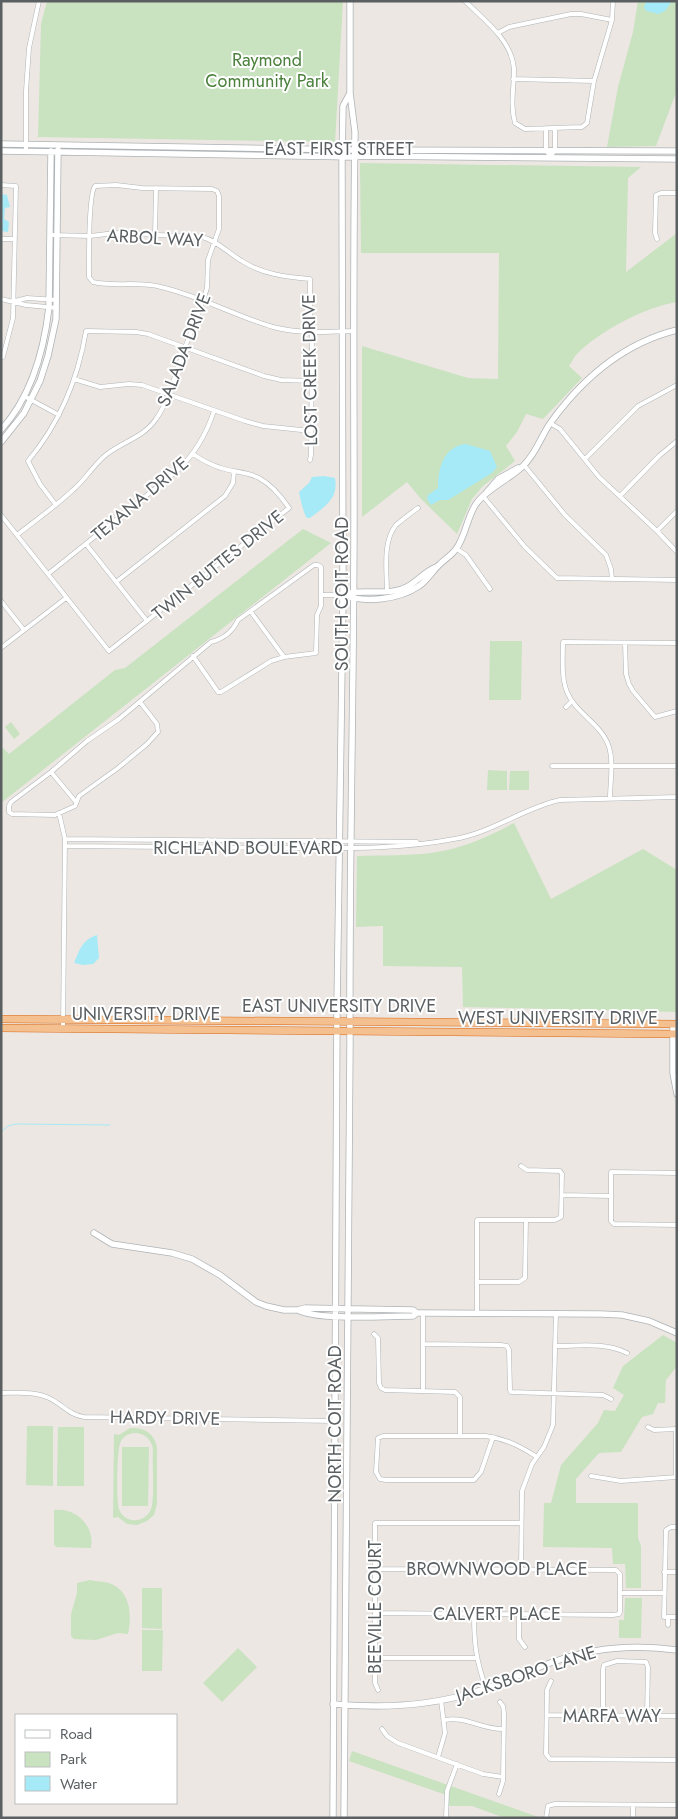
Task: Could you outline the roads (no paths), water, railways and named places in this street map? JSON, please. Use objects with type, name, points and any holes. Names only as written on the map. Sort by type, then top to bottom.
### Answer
[{"type":"highway","name":"EAST UNIVERSITY DRIVE","points":[[1,1019],[675,1024]]},
{"type":"highway","name":"UNIVERSITY DRIVE","points":[[1,1028],[350,1031]]},
{"type":"highway","name":"WEST UNIVERSITY DRIVE","points":[[350,1031],[675,1034]]},
{"type":"main road","points":[[350,1],[350,93],[354,114],[354,150]]},
{"type":"main road","points":[[342,149],[343,106],[350,93]]},
{"type":"main road","name":"EAST FIRST STREET","points":[[1,144],[354,150],[546,149],[677,151]]},
{"type":"main road","points":[[1,442],[24,413],[40,382],[56,319],[57,300],[51,152],[55,145]]},
{"type":"main road","points":[[1,431],[24,396],[39,359],[47,327],[58,153],[55,145]]},
{"type":"main road","points":[[260,148],[260,155]]},
{"type":"main road","name":"SOUTH COIT ROAD","points":[[337,1031],[343,595],[342,149]]},
{"type":"main road","name":"SOUTH COIT ROAD","points":[[350,1031],[349,933],[354,596],[354,150]]},
{"type":"main road","name":"EAST FIRST STREET","points":[[1,151],[342,157],[677,159]]},
{"type":"main road","points":[[342,240],[354,240]]},
{"type":"main road","points":[[343,595],[387,595],[410,591],[421,585],[457,548],[476,504],[524,465],[537,448],[550,423],[571,396],[613,359],[647,339],[677,330]]},
{"type":"main road","points":[[341,704],[352,704]]},
{"type":"main road","points":[[340,763],[352,763]]},
{"type":"main road","points":[[338,934],[349,933]]},
{"type":"main road","points":[[675,1024],[673,1073],[677,1094]]},
{"type":"main road","name":"NORTH COIT ROAD","points":[[333,1818],[337,1031]]},
{"type":"main road","name":"NORTH COIT ROAD","points":[[344,1818],[350,1031]]},
{"type":"main road","points":[[337,1145],[348,1145]]},
{"type":"main road","points":[[336,1221],[348,1221]]},
{"type":"main road","points":[[94,1233],[112,1244],[164,1252],[192,1260],[220,1275],[256,1302],[284,1310],[347,1308],[413,1310],[420,1313],[622,1315],[650,1322],[677,1333]]},
{"type":"main road","points":[[298,1310],[305,1314],[335,1316],[413,1316],[420,1313]]},
{"type":"main road","points":[[335,1421],[346,1421]]},
{"type":"main road","points":[[334,1573],[346,1573]]},
{"type":"main road","points":[[333,1580],[346,1581]]},
{"type":"main road","name":"JACKSBORO LANE","points":[[333,1704],[401,1704],[441,1700],[486,1689],[553,1662],[583,1653],[631,1647],[677,1650]]},
{"type":"main road","points":[[333,1776],[339,1774],[344,1767]]},
{"type":"street","points":[[26,152],[26,91],[29,48],[39,1]]},
{"type":"street","points":[[466,1],[498,33],[508,50],[514,67],[512,114],[515,124],[525,129],[582,127],[587,123],[594,81],[612,20],[613,1]]},
{"type":"street","points":[[498,33],[509,27],[571,14],[612,20]]},
{"type":"street","points":[[513,79],[594,81]]},
{"type":"street","points":[[546,128],[546,149],[550,157],[555,150],[555,129]]},
{"type":"street","points":[[1,185],[16,186],[14,301],[10,333],[3,357],[1,357]]},
{"type":"street","points":[[155,236],[156,188],[95,186],[92,192],[89,236],[89,276],[92,281],[96,283],[155,285],[274,327],[312,332],[354,331]]},
{"type":"street","name":"SALADA DRIVE","points":[[17,535],[77,486],[105,456],[149,428],[160,413],[168,394],[208,284],[209,256],[219,226],[220,196],[217,190],[212,189],[156,188]]},
{"type":"street","points":[[658,239],[655,233],[656,195],[661,192],[677,193]]},
{"type":"street","name":"ARBOL WAY","points":[[54,235],[89,236],[111,233],[198,237],[215,242],[253,267],[282,276],[310,279]]},
{"type":"street","points":[[1,239],[15,239]]},
{"type":"street","name":"LOST CREEK DRIVE","points":[[310,279],[312,332],[310,460]]},
{"type":"street","points":[[14,301],[27,298],[57,300]]},
{"type":"street","points":[[1,299],[26,305],[57,308]]},
{"type":"street","points":[[56,504],[39,482],[28,460],[44,440],[59,415],[74,379],[86,331],[144,333],[264,376],[281,380],[312,381]]},
{"type":"street","points":[[74,379],[100,387],[140,384],[214,411],[263,426],[311,431]]},
{"type":"street","points":[[585,459],[638,406],[677,384]]},
{"type":"street","points":[[24,396],[59,415]]},
{"type":"street","name":"TEXANA DRIVE","points":[[48,574],[177,471],[193,454],[209,426],[214,411]]},
{"type":"street","points":[[550,423],[560,429],[599,477],[658,531],[677,552]]},
{"type":"street","points":[[1,431],[6,436]]},
{"type":"street","points":[[620,496],[659,456],[677,441]]},
{"type":"street","points":[[116,582],[225,496],[233,483],[234,471],[209,464],[193,454]]},
{"type":"street","points":[[524,465],[565,515],[606,556],[611,569],[612,579]]},
{"type":"street","name":"TWIN BUTTES DRIVE","points":[[66,598],[109,651],[289,508],[269,484],[258,477],[234,471]]},
{"type":"street","points":[[484,496],[525,547],[557,578],[677,580]]},
{"type":"street","points":[[387,595],[388,548],[392,533],[396,526],[418,508]]},
{"type":"street","points":[[658,531],[677,511]]},
{"type":"street","points":[[1,515],[66,598],[1,648]]},
{"type":"street","points":[[86,544],[147,621]]},
{"type":"street","points":[[457,548],[466,555],[490,589]]},
{"type":"street","points":[[140,702],[157,724],[158,732],[147,744],[79,796],[75,806],[55,815],[12,814],[9,808],[11,802],[51,772],[87,741],[119,719],[193,656],[211,642],[220,640],[234,628],[238,620],[314,565],[318,565],[321,568],[321,606],[317,615],[316,653],[284,656],[271,661],[221,692],[218,692],[193,656]]},
{"type":"street","points":[[321,595],[343,595]]},
{"type":"street","points":[[1,601],[24,630]]},
{"type":"street","points":[[251,612],[284,656]]},
{"type":"street","points":[[610,798],[610,748],[605,738],[572,701],[567,692],[564,680],[563,642],[677,644]]},
{"type":"street","points":[[625,643],[626,674],[629,684],[655,717],[677,711]]},
{"type":"street","points":[[566,707],[572,701]]},
{"type":"street","points":[[552,766],[677,766]]},
{"type":"street","points":[[51,772],[76,802]]},
{"type":"street","name":"RICHLAND BOULEVARD","points":[[65,839],[339,845],[351,849],[384,848],[461,838],[483,832],[547,803],[574,798],[677,797]]},
{"type":"street","points":[[59,814],[65,839],[63,1029]]},
{"type":"street","name":"RICHLAND BOULEVARD","points":[[65,846],[339,845],[351,842],[431,842]]},
{"type":"street","points":[[477,1314],[477,1220],[559,1219],[561,1214],[562,1174],[560,1171],[527,1170],[521,1166]]},
{"type":"street","points":[[677,1174],[611,1172],[610,1196],[612,1223],[677,1225]]},
{"type":"street","points":[[562,1195],[610,1196]]},
{"type":"street","points":[[477,1282],[519,1282],[523,1280],[526,1273],[526,1220]]},
{"type":"street","points":[[420,1313],[423,1344],[423,1390]]},
{"type":"street","points":[[521,1569],[522,1491],[525,1480],[548,1439],[553,1425],[556,1314]]},
{"type":"street","points":[[374,1334],[378,1338],[379,1383],[381,1388],[385,1390],[451,1391],[458,1393],[460,1397],[460,1436]]},
{"type":"street","points":[[423,1344],[507,1346],[509,1350],[511,1392],[603,1395],[611,1399]]},
{"type":"street","points":[[555,1346],[616,1347],[626,1352]]},
{"type":"street","name":"HARDY DRIVE","points":[[1,1393],[43,1395],[70,1413],[84,1417],[335,1421]]},
{"type":"street","points":[[591,1476],[621,1481],[676,1477],[676,1429],[654,1430],[648,1427]]},
{"type":"street","points":[[493,1437],[477,1479],[380,1479],[376,1472],[378,1438],[383,1436],[493,1437],[513,1442],[537,1457]]},
{"type":"street","name":"BEEVILLE COURT","points":[[378,1690],[375,1683],[375,1523],[521,1523]]},
{"type":"street","points":[[677,1527],[671,1527],[666,1530],[664,1617],[677,1617]]},
{"type":"street","name":"BROWNWOOD PLACE","points":[[375,1569],[613,1570],[619,1572],[620,1593]]},
{"type":"street","points":[[664,1572],[677,1572]]},
{"type":"street","points":[[620,1593],[664,1593]]},
{"type":"street","name":"CALVERT PLACE","points":[[375,1613],[619,1614],[620,1593]]},
{"type":"street","points":[[474,1614],[476,1658],[486,1689]]},
{"type":"street","points":[[518,1614],[519,1639],[525,1648]]},
{"type":"street","points":[[668,1617],[668,1625]]},
{"type":"street","points":[[375,1658],[476,1658]]},
{"type":"street","points":[[602,1716],[604,1664],[617,1661],[646,1662],[648,1667],[647,1716]]},
{"type":"street","points":[[551,1682],[547,1690],[546,1754],[550,1759],[677,1760]]},
{"type":"street","points":[[438,1757],[446,1733],[441,1700]]},
{"type":"street","points":[[499,1794],[503,1785],[504,1729],[503,1708],[500,1702]]},
{"type":"street","name":"MARFA WAY","points":[[547,1715],[677,1716]]},
{"type":"street","points":[[445,1720],[462,1719],[489,1728],[504,1729]]},
{"type":"street","points":[[382,1729],[394,1741],[490,1776],[503,1777]]},
{"type":"street","points":[[446,1818],[448,1791],[457,1764]]},
{"type":"street","points":[[546,1818],[548,1806],[555,1804],[677,1805]]},
{"type":"street","points":[[633,1805],[634,1818]]},
{"type":"water","points":[[646,1],[672,1],[665,11],[658,14],[647,11],[644,8]]},
{"type":"water","points":[[1,194],[7,195],[10,207],[5,208],[4,219],[9,222],[8,232],[1,231]]},
{"type":"water","points":[[466,444],[490,451],[497,467],[492,473],[448,500],[440,500],[431,505],[427,499],[428,495],[438,488],[439,473],[444,459],[452,449]]},
{"type":"water","points":[[324,476],[335,478],[336,485],[333,497],[325,506],[310,518],[307,518],[299,492],[309,483],[312,477]]},
{"type":"water","points":[[97,935],[99,958],[93,964],[83,965],[74,963],[85,942]]},
{"type":"waterway","points":[[1,1132],[8,1126],[16,1124],[110,1125]]},
{"type":"park label","name":"Raymond Community Park","points":[[267,70]]}]
